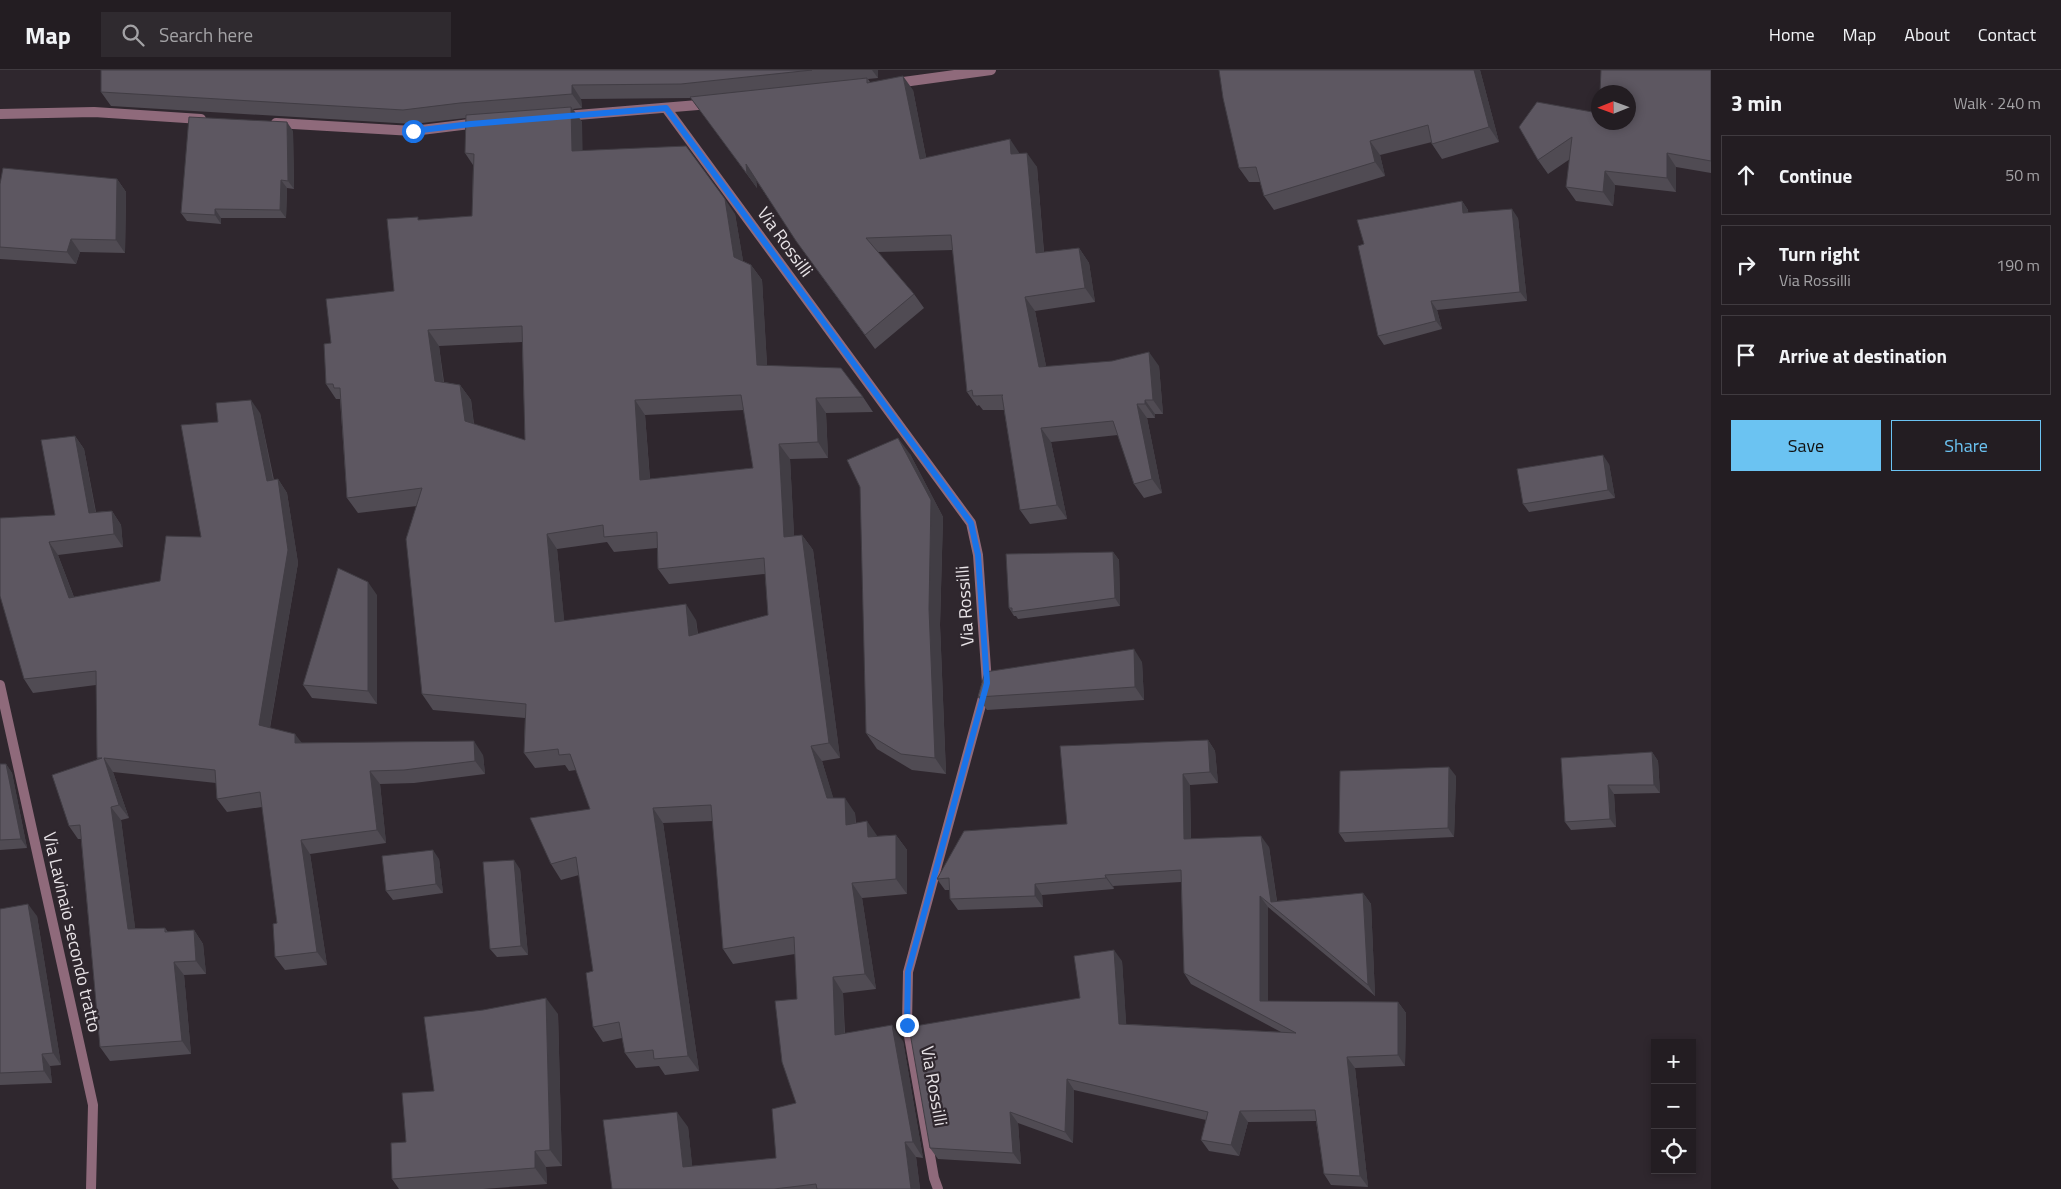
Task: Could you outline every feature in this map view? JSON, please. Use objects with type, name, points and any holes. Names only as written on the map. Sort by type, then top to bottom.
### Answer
[{"type":"street","points":[[884,85],[991,70]]},
{"type":"street","points":[[559,117],[716,103]]},
{"type":"street","name":"Via Rossilli","points":[[666,108],[971,523],[978,555],[987,683],[908,972],[907,1025],[934,1178],[938,1189]]},
{"type":"street","points":[[0,114],[94,112],[213,119]]},
{"type":"street","points":[[263,122],[413,131],[490,122]]},
{"type":"street","name":"Via Lavinaio secondo tratto","points":[[0,685],[94,1105],[91,1189]]},
{"type":"building","points":[[101,70],[812,70],[681,84],[572,85],[572,94],[460,103],[403,110],[101,92]]},
{"type":"building","points":[[1219,70],[1474,70],[1489,127],[1432,144],[1428,125],[1370,141],[1375,162],[1264,196],[1256,167],[1239,168],[1223,98]]},
{"type":"building","points":[[1601,70],[1711,70],[1711,161],[1667,153],[1667,178],[1605,171],[1603,192],[1566,187],[1572,137],[1538,160],[1519,127],[1537,102],[1591,112],[1591,130],[1636,130],[1636,85],[1600,85]]},
{"type":"building","points":[[903,76],[920,159],[1010,139],[1011,154],[1027,153],[1036,253],[1079,248],[1085,288],[1025,297],[1039,367],[1112,361],[1149,352],[1153,400],[1145,400],[1145,404],[1137,404],[1152,479],[1134,484],[1113,421],[1041,428],[1057,505],[1020,510],[1003,395],[973,396],[972,390],[967,392],[951,235],[866,238],[914,294],[865,335],[796,241],[746,164],[747,174],[690,97],[867,78],[867,83]]},
{"type":"building","points":[[571,107],[572,151],[686,146],[725,199],[734,257],[751,265],[757,365],[841,368],[863,397],[816,398],[818,442],[779,444],[784,537],[802,535],[829,743],[811,746],[827,798],[845,798],[846,825],[867,821],[868,837],[896,835],[896,879],[852,883],[865,974],[833,977],[835,1035],[892,1025],[913,1142],[905,1142],[911,1189],[817,1189],[816,1184],[774,1189],[612,1189],[603,1120],[677,1112],[683,1167],[776,1158],[772,1109],[796,1103],[782,1062],[775,1001],[797,999],[794,937],[723,949],[711,805],[653,808],[688,1056],[654,1059],[653,1050],[625,1053],[619,1022],[593,1027],[586,973],[593,971],[576,857],[551,864],[530,818],[590,809],[570,754],[559,755],[558,749],[524,753],[526,704],[422,694],[406,539],[422,488],[347,498],[340,388],[334,388],[333,384],[326,384],[324,344],[331,343],[326,299],[394,291],[387,219],[418,217],[418,220],[472,216],[474,154],[465,153],[466,115]],"holes":[[[522,326],[525,440],[465,421],[460,385],[435,381],[428,330]],[[741,395],[753,468],[640,480],[635,400]],[[603,525],[604,537],[657,532],[658,569],[764,558],[768,615],[689,636],[686,604],[555,622],[547,534]]]},
{"type":"building","points":[[189,117],[287,122],[288,181],[281,180],[280,210],[215,209],[215,215],[181,213]]},
{"type":"building","points":[[3,168],[117,179],[116,240],[71,239],[67,252],[0,247],[0,184]]},
{"type":"building","points":[[1462,201],[1463,213],[1512,209],[1520,292],[1431,301],[1436,321],[1378,336],[1358,246],[1364,244],[1357,220]]},
{"type":"building","points":[[251,400],[267,481],[278,479],[288,550],[259,725],[295,734],[295,743],[474,741],[475,761],[404,770],[370,771],[377,830],[301,840],[317,952],[275,957],[273,924],[277,923],[260,792],[217,799],[215,770],[104,758],[119,805],[111,807],[128,929],[165,928],[165,932],[194,930],[196,961],[174,962],[182,1041],[100,1047],[80,825],[69,826],[52,775],[102,758],[97,758],[96,671],[24,679],[0,596],[0,518],[55,515],[41,440],[75,436],[89,513],[112,511],[114,534],[49,542],[69,598],[160,581],[166,536],[201,537],[181,425],[218,422],[216,403]]},
{"type":"building","points":[[898,438],[931,500],[929,609],[935,758],[901,754],[866,733],[860,487],[847,460]]},
{"type":"building","points":[[1603,455],[1608,490],[1523,504],[1517,469]]},
{"type":"building","points":[[1113,552],[1115,598],[1012,612],[1012,608],[1009,608],[1006,554]]},
{"type":"building","points":[[338,568],[368,582],[368,691],[303,685]]},
{"type":"building","points":[[1134,649],[1135,687],[978,697],[985,672]]},
{"type":"building","points":[[1208,740],[1210,772],[1183,774],[1184,839],[1261,836],[1271,902],[1363,893],[1368,985],[1260,896],[1260,1001],[1398,1002],[1398,1055],[1347,1057],[1360,1176],[1324,1174],[1315,1110],[1240,1111],[1231,1145],[1201,1140],[1208,1112],[1067,1079],[1065,1132],[1010,1112],[1013,1153],[930,1148],[909,1027],[1080,998],[1074,956],[1114,950],[1119,1024],[1296,1033],[1184,973],[1181,870],[1105,875],[1106,878],[1035,884],[1035,896],[950,899],[949,878],[937,879],[964,831],[1067,824],[1060,746]]},
{"type":"building","points":[[1652,752],[1654,785],[1608,785],[1610,819],[1565,822],[1561,758]]},
{"type":"building","points":[[0,764],[6,764],[21,839],[0,840]]},
{"type":"building","points":[[1449,767],[1448,828],[1339,833],[1340,771]]},
{"type":"building","points":[[433,850],[436,884],[386,891],[382,856]]},
{"type":"building","points":[[514,860],[521,946],[490,949],[483,862]]},
{"type":"building","points":[[28,904],[53,1053],[42,1054],[44,1071],[0,1073],[0,909]]},
{"type":"building","points":[[546,998],[550,1150],[535,1151],[535,1168],[392,1179],[391,1143],[406,1142],[402,1093],[434,1091],[424,1017],[483,1010]]},
{"type":"route","points":[[413,131],[471,124],[666,108],[971,523],[978,555],[987,683],[908,972],[907,1025]]}]
